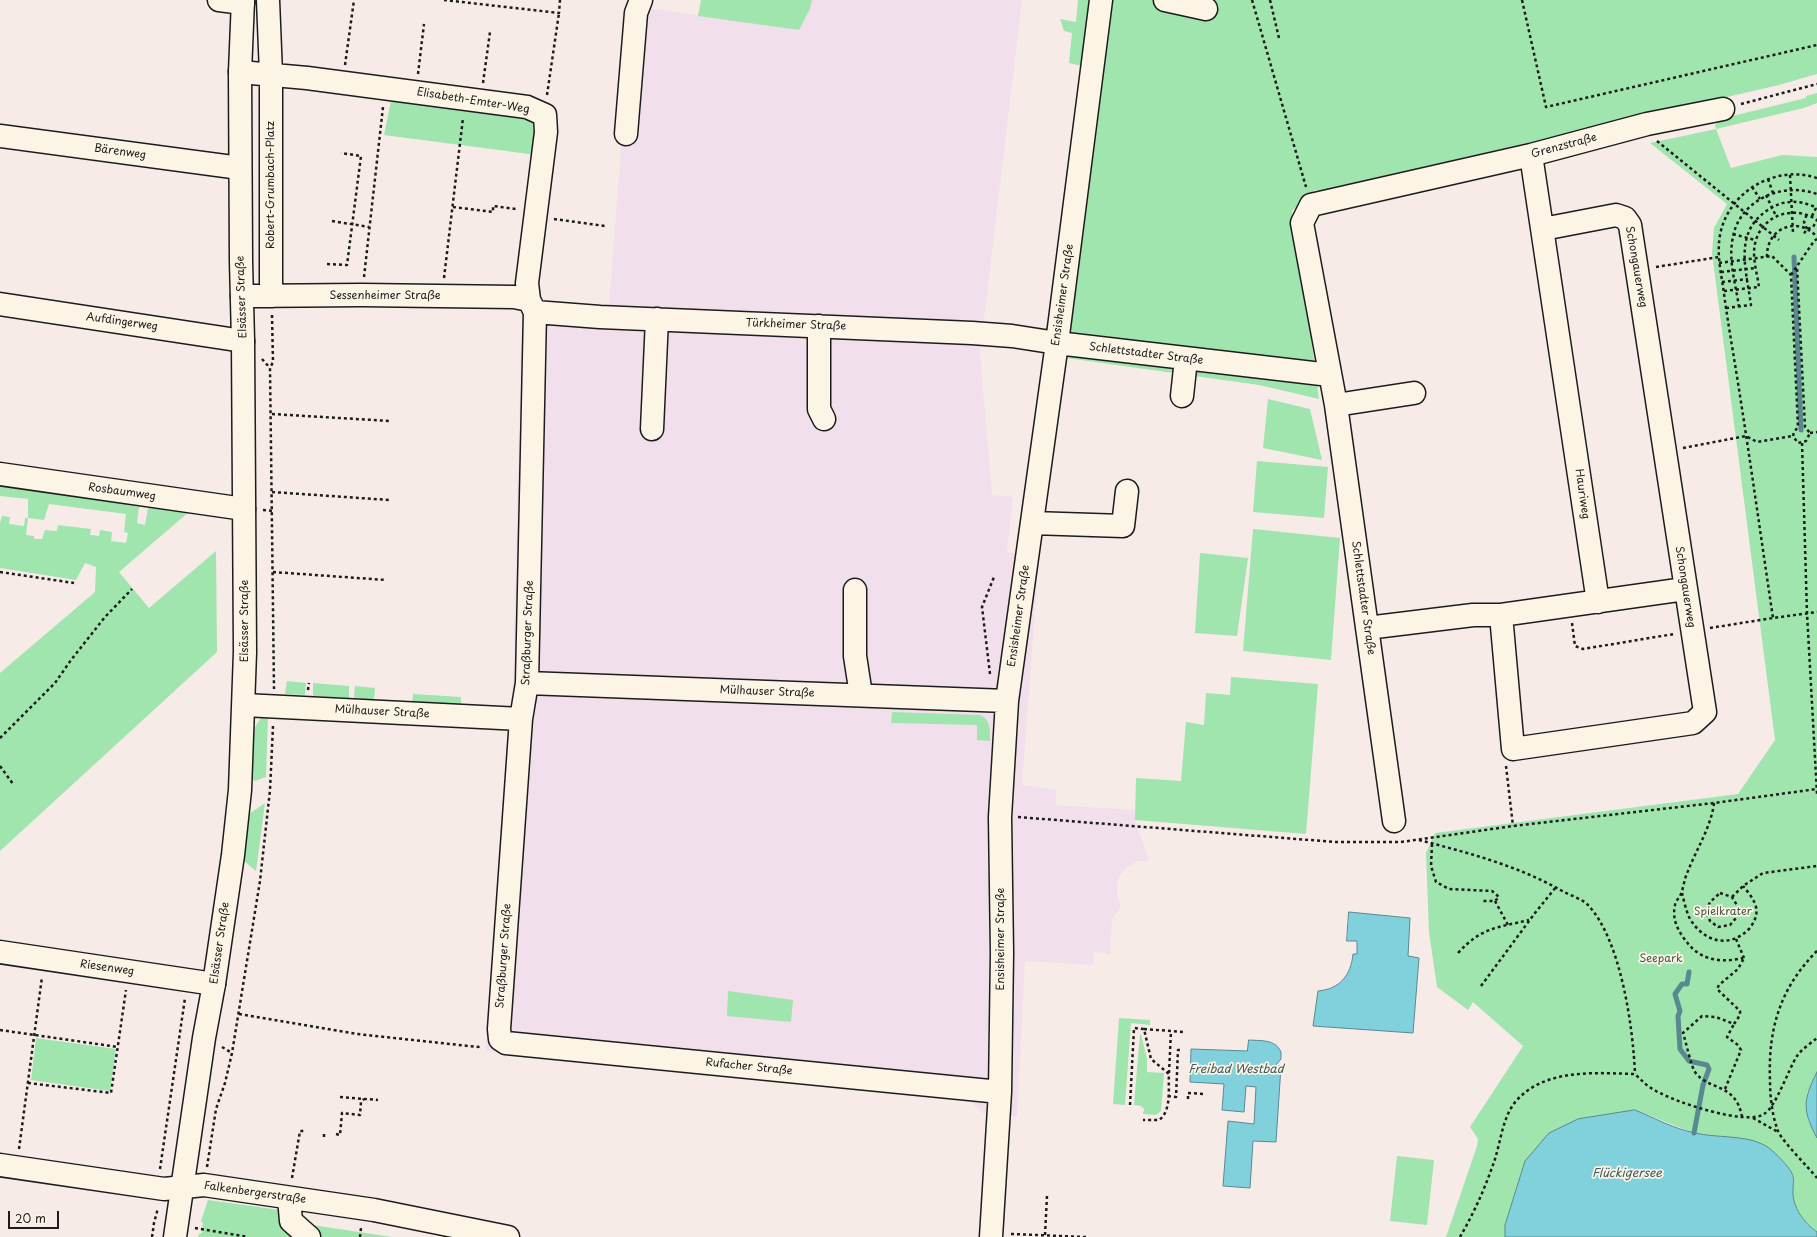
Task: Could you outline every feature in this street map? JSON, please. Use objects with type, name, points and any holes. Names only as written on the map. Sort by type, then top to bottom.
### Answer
[{"type":"street","points":[[219,0],[268,10]]},
{"type":"street","name":"Ensisheimer Straße","points":[[991,1234],[1000,1092],[1002,953],[1000,701],[1032,524],[1102,0]]},
{"type":"street","points":[[1165,0],[1206,10]]},
{"type":"street","name":"Elsässer Straße","points":[[184,1233],[173,1188],[206,983],[233,855],[240,790],[244,705],[243,340],[240,168],[240,72],[243,6]]},
{"type":"street","points":[[626,134],[639,6]]},
{"type":"street","name":"Robert-Grumbach-Platz","points":[[268,10],[271,74],[272,296]]},
{"type":"street","name":"Elisabeth-Emter-Weg","points":[[240,72],[271,74],[386,88],[527,107],[544,115],[546,132],[526,213],[527,283],[532,306]]},
{"type":"street","name":"Grenzstraße","points":[[1310,205],[1531,155],[1647,124],[1723,109]]},
{"type":"street","name":"Bärenweg","points":[[0,136],[240,168]]},
{"type":"street","name":"Hauriweg","points":[[1531,155],[1598,602]]},
{"type":"street","name":"Schlettstadter Straße","points":[[1310,205],[1302,223],[1336,405],[1394,821]]},
{"type":"street","name":"Schongauerweg","points":[[1513,749],[1693,723],[1705,712],[1630,225],[1625,218],[1616,215],[1543,228]]},
{"type":"street","name":"Sessenheimer Straße","points":[[242,296],[362,295],[514,297],[532,306]]},
{"type":"street","name":"Aufdingerweg","points":[[0,304],[243,340]]},
{"type":"street","name":"Türkheimer Straße","points":[[532,306],[600,317],[972,333],[1012,336],[1057,343]]},
{"type":"street","name":"Straßburger Straße","points":[[500,1039],[499,1029],[521,719],[527,683],[532,306]]},
{"type":"street","points":[[652,429],[657,319]]},
{"type":"street","points":[[819,326],[819,409],[824,419]]},
{"type":"street","name":"Schlettstadter Straße","points":[[1057,343],[1330,375]]},
{"type":"street","points":[[1182,396],[1186,359]]},
{"type":"street","points":[[1336,405],[1414,393]]},
{"type":"street","name":"Rosbaumweg","points":[[0,474],[244,509]]},
{"type":"street","points":[[1032,524],[1124,526],[1127,491]]},
{"type":"street","points":[[1367,628],[1473,615],[1501,615],[1685,589]]},
{"type":"street","points":[[855,590],[855,656],[860,695]]},
{"type":"street","points":[[1501,615],[1513,749]]},
{"type":"street","name":"Mülhauser Straße","points":[[527,683],[1000,701]]},
{"type":"street","name":"Mülhauser Straße","points":[[244,705],[521,719]]},
{"type":"street","name":"Riesenweg","points":[[0,952],[206,983]]},
{"type":"street","name":"Rufacher Straße","points":[[500,1039],[506,1044],[1000,1092]]},
{"type":"street","name":"Falkenbergerstraße","points":[[8,1166],[173,1188],[204,1186],[374,1210],[508,1237]]},
{"type":"street","points":[[289,1198],[291,1221],[309,1237]]},
{"type":"path","points":[[343,83],[354,0]]},
{"type":"path","points":[[444,0],[473,2],[559,13]]},
{"type":"path","points":[[544,115],[560,0]]},
{"type":"path","points":[[1252,0],[1310,205]]},
{"type":"path","points":[[1270,0],[1279,38]]},
{"type":"path","points":[[1522,0],[1546,106],[1817,45]]},
{"type":"path","points":[[416,93],[424,24]]},
{"type":"path","points":[[441,296],[453,207],[473,100],[490,32]]},
{"type":"path","points":[[1723,109],[1817,84]]},
{"type":"path","points":[[362,295],[386,88]]},
{"type":"path","points":[[1647,124],[1651,136],[1780,240]]},
{"type":"path","points":[[327,264],[347,265],[361,156],[341,153]]},
{"type":"path","points":[[1790,175],[1793,233]]},
{"type":"path","points":[[1773,618],[1719,263],[1719,242],[1727,215],[1734,203],[1752,187],[1768,179],[1790,175],[1817,178]]},
{"type":"path","points":[[1768,179],[1773,193]]},
{"type":"path","points":[[1752,187],[1760,199]]},
{"type":"path","points":[[1739,307],[1731,248],[1733,234],[1741,216],[1766,195],[1791,189],[1817,193]]},
{"type":"path","points":[[1766,195],[1776,216]]},
{"type":"path","points":[[1726,308],[1752,305],[1745,260],[1746,237],[1755,220],[1777,204],[1792,202],[1806,203],[1817,207],[1812,216]]},
{"type":"path","points":[[453,207],[493,212],[493,206],[604,226]]},
{"type":"path","points":[[1724,291],[1759,286],[1754,258],[1755,240],[1763,227],[1776,216],[1792,212],[1807,214],[1817,220],[1813,227],[1806,228],[1792,226],[1782,228],[1773,235],[1768,244],[1767,257]]},
{"type":"path","points":[[1793,436],[1798,427],[1792,274],[1817,238],[1806,228],[1804,222],[1807,214]]},
{"type":"path","points":[[332,221],[369,227]]},
{"type":"path","points":[[1803,235],[1806,228]]},
{"type":"path","points":[[1733,234],[1755,240]]},
{"type":"path","points":[[1719,263],[1772,256],[1792,274]]},
{"type":"path","points":[[1638,270],[1719,257]]},
{"type":"path","points":[[1721,272],[1756,268]]},
{"type":"path","points":[[1797,268],[1805,427],[1810,433]]},
{"type":"path","points":[[1722,282],[1748,279]]},
{"type":"path","points":[[204,1186],[216,1110],[225,1083],[239,1014],[260,881],[270,790],[274,706],[272,414],[270,368],[273,362],[272,296]]},
{"type":"path","points":[[272,414],[390,421]]},
{"type":"path","points":[[1810,433],[1817,432]]},
{"type":"path","points":[[1802,443],[1806,441],[1810,433]]},
{"type":"path","points":[[1664,452],[1746,436],[1757,442],[1793,436]]},
{"type":"path","points":[[1793,436],[1798,443],[1802,443]]},
{"type":"path","points":[[1802,443],[1807,613],[1817,794]]},
{"type":"path","points":[[272,492],[309,496],[389,500]]},
{"type":"path","points":[[0,572],[74,583]]},
{"type":"path","points":[[273,572],[310,576],[386,580]]},
{"type":"path","points":[[994,577],[982,607],[1000,701]]},
{"type":"path","points":[[0,738],[55,683],[71,660],[105,618],[132,589]]},
{"type":"path","points":[[1569,606],[1575,646],[1583,649],[1817,612]]},
{"type":"path","points":[[1513,749],[1506,765],[1513,826]]},
{"type":"path","points":[[0,766],[13,784]]},
{"type":"path","points":[[1019,816],[1334,842],[1401,842],[1513,826],[1714,803],[1817,789]]},
{"type":"path","points":[[1714,803],[1712,817],[1687,872],[1682,892],[1675,903],[1674,915],[1679,931],[1697,952],[1711,960],[1728,961],[1744,958]]},
{"type":"path","points":[[1417,840],[1524,871],[1587,904],[1603,925],[1614,949],[1633,1033],[1635,1074]]},
{"type":"path","points":[[1432,844],[1431,866],[1436,882],[1449,889],[1492,891],[1499,897],[1495,900],[1482,901]]},
{"type":"path","points":[[1732,897],[1743,886],[1763,873],[1817,866]]},
{"type":"path","points":[[1682,892],[1690,919],[1700,931],[1717,941],[1725,942],[1736,939],[1753,924],[1757,916],[1754,901],[1743,886]]},
{"type":"path","points":[[1481,986],[1529,920],[1556,887]]},
{"type":"path","points":[[1720,894],[1732,897],[1738,907],[1736,918],[1730,925],[1718,927],[1710,921],[1706,911],[1710,902],[1720,894]]},
{"type":"path","points":[[1495,900],[1508,925]]},
{"type":"path","points":[[1458,954],[1470,941],[1486,930],[1529,920]]},
{"type":"path","points":[[1736,939],[1744,958]]},
{"type":"path","points":[[1778,1132],[1772,1106],[1769,1062],[1770,1042],[1774,1024],[1785,994],[1797,975],[1817,951]]},
{"type":"path","points":[[1725,1089],[1741,1050],[1738,1045],[1727,1037],[1740,1015],[1740,1011],[1717,989],[1719,985],[1738,969],[1744,958]]},
{"type":"path","points":[[8,1166],[28,1083],[44,959]]},
{"type":"path","points":[[28,1083],[111,1094],[129,971]]},
{"type":"path","points":[[152,1237],[154,1223],[173,1188],[159,1170],[184,998],[206,983]]},
{"type":"path","points":[[239,1014],[357,1034],[478,1047],[500,1039]]},
{"type":"path","points":[[1734,1024],[1716,1017],[1702,1016],[1683,1034],[1694,1071],[1701,1079],[1725,1089],[1741,1108],[1742,1117]]},
{"type":"path","points":[[1130,1105],[1134,1028],[1184,1032]]},
{"type":"path","points":[[1144,1029],[1151,1059],[1169,1074]]},
{"type":"path","points":[[0,1030],[118,1047]]},
{"type":"path","points":[[1143,1120],[1154,1121],[1163,1118],[1168,1106],[1171,1031]]},
{"type":"path","points":[[1752,1118],[1764,1114],[1772,1106],[1798,1055],[1817,1038]]},
{"type":"path","points":[[1168,1096],[1176,1097],[1178,1050],[1181,1050]]},
{"type":"path","points":[[1460,1237],[1475,1209],[1494,1160],[1507,1115],[1517,1100],[1537,1084],[1562,1076],[1586,1073],[1635,1074],[1657,1092],[1693,1107],[1752,1118],[1778,1132],[1817,1178]]},
{"type":"path","points":[[1188,1099],[1188,1093],[1205,1094]]},
{"type":"path","points":[[340,1097],[378,1100]]},
{"type":"path","points":[[336,1134],[340,1135],[342,1113],[360,1115],[361,1102],[364,1099]]},
{"type":"path","points":[[289,1198],[300,1131],[305,1132]]},
{"type":"path","points":[[1045,1235],[1047,1196]]},
{"type":"path","points":[[184,1233],[248,1237]]},
{"type":"path","points":[[991,1234],[1086,1237]]},
{"type":"shaded area","points":[[812,0],[1022,0],[980,353],[992,495],[1013,497],[1007,552],[1039,556],[1022,785],[1056,790],[1056,805],[1135,810],[1135,820],[1149,861],[1138,861],[1127,867],[1119,876],[1117,882],[1117,894],[1121,906],[1112,919],[1110,954],[1094,952],[1093,965],[1025,961],[1017,1117],[982,1113],[970,1101],[485,1051],[513,683],[522,303],[609,306],[631,18],[641,7],[799,30],[810,9]]},
{"type":"green space","points":[[701,0],[812,0],[810,9],[799,30],[698,16]]},
{"type":"green space","points":[[1078,0],[1817,0],[1817,74],[1779,85],[1319,191],[1315,190],[1292,211],[1300,252],[1319,399],[1259,385],[1045,355],[1082,66],[1069,63],[1072,33],[1064,31],[1060,19],[1076,22]]},
{"type":"green space","points":[[1817,93],[1817,103],[1804,108],[1716,129],[1715,125],[1720,119],[1806,98],[1806,96]]},
{"type":"green space","points":[[392,96],[534,119],[537,155],[384,135]]},
{"type":"green space","name":"Seepark","points":[[1716,129],[1731,168],[1782,155],[1817,157],[1817,1072],[1807,1093],[1806,1108],[1808,1120],[1817,1138],[1817,1232],[1812,1229],[1797,1208],[1793,1197],[1794,1179],[1792,1173],[1784,1162],[1773,1153],[1717,1137],[1694,1133],[1635,1110],[1525,1161],[1505,1225],[1505,1237],[1446,1237],[1477,1146],[1478,1139],[1470,1127],[1523,1046],[1473,1002],[1468,1010],[1437,987],[1429,932],[1426,853],[1435,833],[1738,794],[1775,740],[1712,253],[1714,228],[1727,204],[1650,143]]},
{"type":"green space","points":[[1268,399],[1310,409],[1322,460],[1263,448]]},
{"type":"green space","points":[[1257,461],[1328,467],[1324,518],[1253,512]]},
{"type":"green space","points":[[0,481],[129,499],[128,505],[139,507],[137,523],[145,525],[148,508],[190,511],[119,572],[149,608],[216,551],[217,652],[0,851],[0,673],[95,592],[96,567],[85,563],[76,580],[0,568],[0,523],[2,516],[10,517],[9,524],[24,526],[25,518],[28,518],[28,499],[0,496]],"holes":[[[49,504],[126,514],[124,532],[128,533],[126,543],[111,541],[112,532],[100,530],[99,536],[90,535],[91,529],[58,525],[57,531],[45,530],[42,539],[34,539],[34,536],[26,535],[28,518],[44,520]]]},
{"type":"green space","points":[[1253,529],[1340,538],[1331,660],[1243,651]]},
{"type":"green space","points":[[1200,553],[1248,558],[1237,636],[1195,633]]},
{"type":"green space","points":[[1231,677],[1318,684],[1306,834],[1135,820],[1136,778],[1181,781],[1186,722],[1204,725],[1206,693],[1230,695]]},
{"type":"green space","points":[[287,681],[306,683],[305,695],[285,694]]},
{"type":"green space","points":[[313,683],[349,686],[349,698],[313,696]]},
{"type":"green space","points":[[355,686],[375,688],[374,700],[354,698]]},
{"type":"green space","points":[[413,694],[461,697],[461,705],[412,703]]},
{"type":"green space","points":[[892,712],[980,715],[984,717],[988,723],[990,729],[990,741],[977,740],[977,725],[891,723]]},
{"type":"green space","points":[[268,714],[266,777],[255,781],[251,778],[254,729],[260,719]]},
{"type":"green space","points":[[265,803],[256,871],[243,860],[247,819],[249,814]]},
{"type":"green space","points":[[728,991],[793,1000],[791,1022],[727,1016]]},
{"type":"green space","points":[[1119,1018],[1150,1020],[1150,1025],[1131,1023],[1125,1105],[1113,1104]]},
{"type":"green space","points":[[1140,1034],[1147,1059],[1147,1072],[1164,1073],[1161,1111],[1156,1115],[1143,1114],[1144,1109],[1141,1106],[1134,1105]]},
{"type":"green space","points":[[36,1038],[116,1049],[110,1091],[31,1080]]},
{"type":"green space","points":[[1397,1156],[1434,1160],[1427,1225],[1390,1221]]},
{"type":"green space","points":[[208,1200],[280,1210],[299,1223],[392,1237],[198,1237],[199,1234],[202,1233],[203,1223],[201,1221]]},
{"type":"water","points":[[1349,912],[1410,918],[1408,956],[1419,958],[1413,1033],[1313,1026],[1318,991],[1326,990],[1343,980],[1350,968],[1353,954],[1357,954],[1357,941],[1347,941]]},
{"type":"water","name":"Freibad Westbad","points":[[1249,1040],[1272,1043],[1281,1052],[1281,1059],[1275,1066],[1281,1066],[1276,1142],[1253,1141],[1250,1188],[1223,1186],[1228,1121],[1254,1124],[1256,1087],[1246,1086],[1244,1112],[1222,1110],[1224,1084],[1190,1082],[1191,1049],[1247,1051]]},
{"type":"water","points":[[1817,1072],[1817,1138],[1809,1120],[1806,1105],[1809,1090]]},
{"type":"water","name":"Flückigersee","points":[[1635,1110],[1687,1131],[1703,1135],[1747,1139],[1762,1144],[1768,1148],[1782,1160],[1792,1173],[1793,1197],[1797,1209],[1804,1220],[1817,1232],[1817,1237],[1505,1237],[1505,1225],[1525,1161],[1549,1133],[1578,1119]]},
{"type":"waterway","points":[[1794,257],[1801,430]]},
{"type":"waterway","points":[[1689,972],[1687,984],[1682,984],[1675,994],[1680,1011],[1678,1016],[1680,1049],[1689,1061],[1707,1065],[1709,1069],[1703,1085],[1694,1133]]},
{"type":"park label","name":"Spielkrater","points":[[1723,912]]}]
